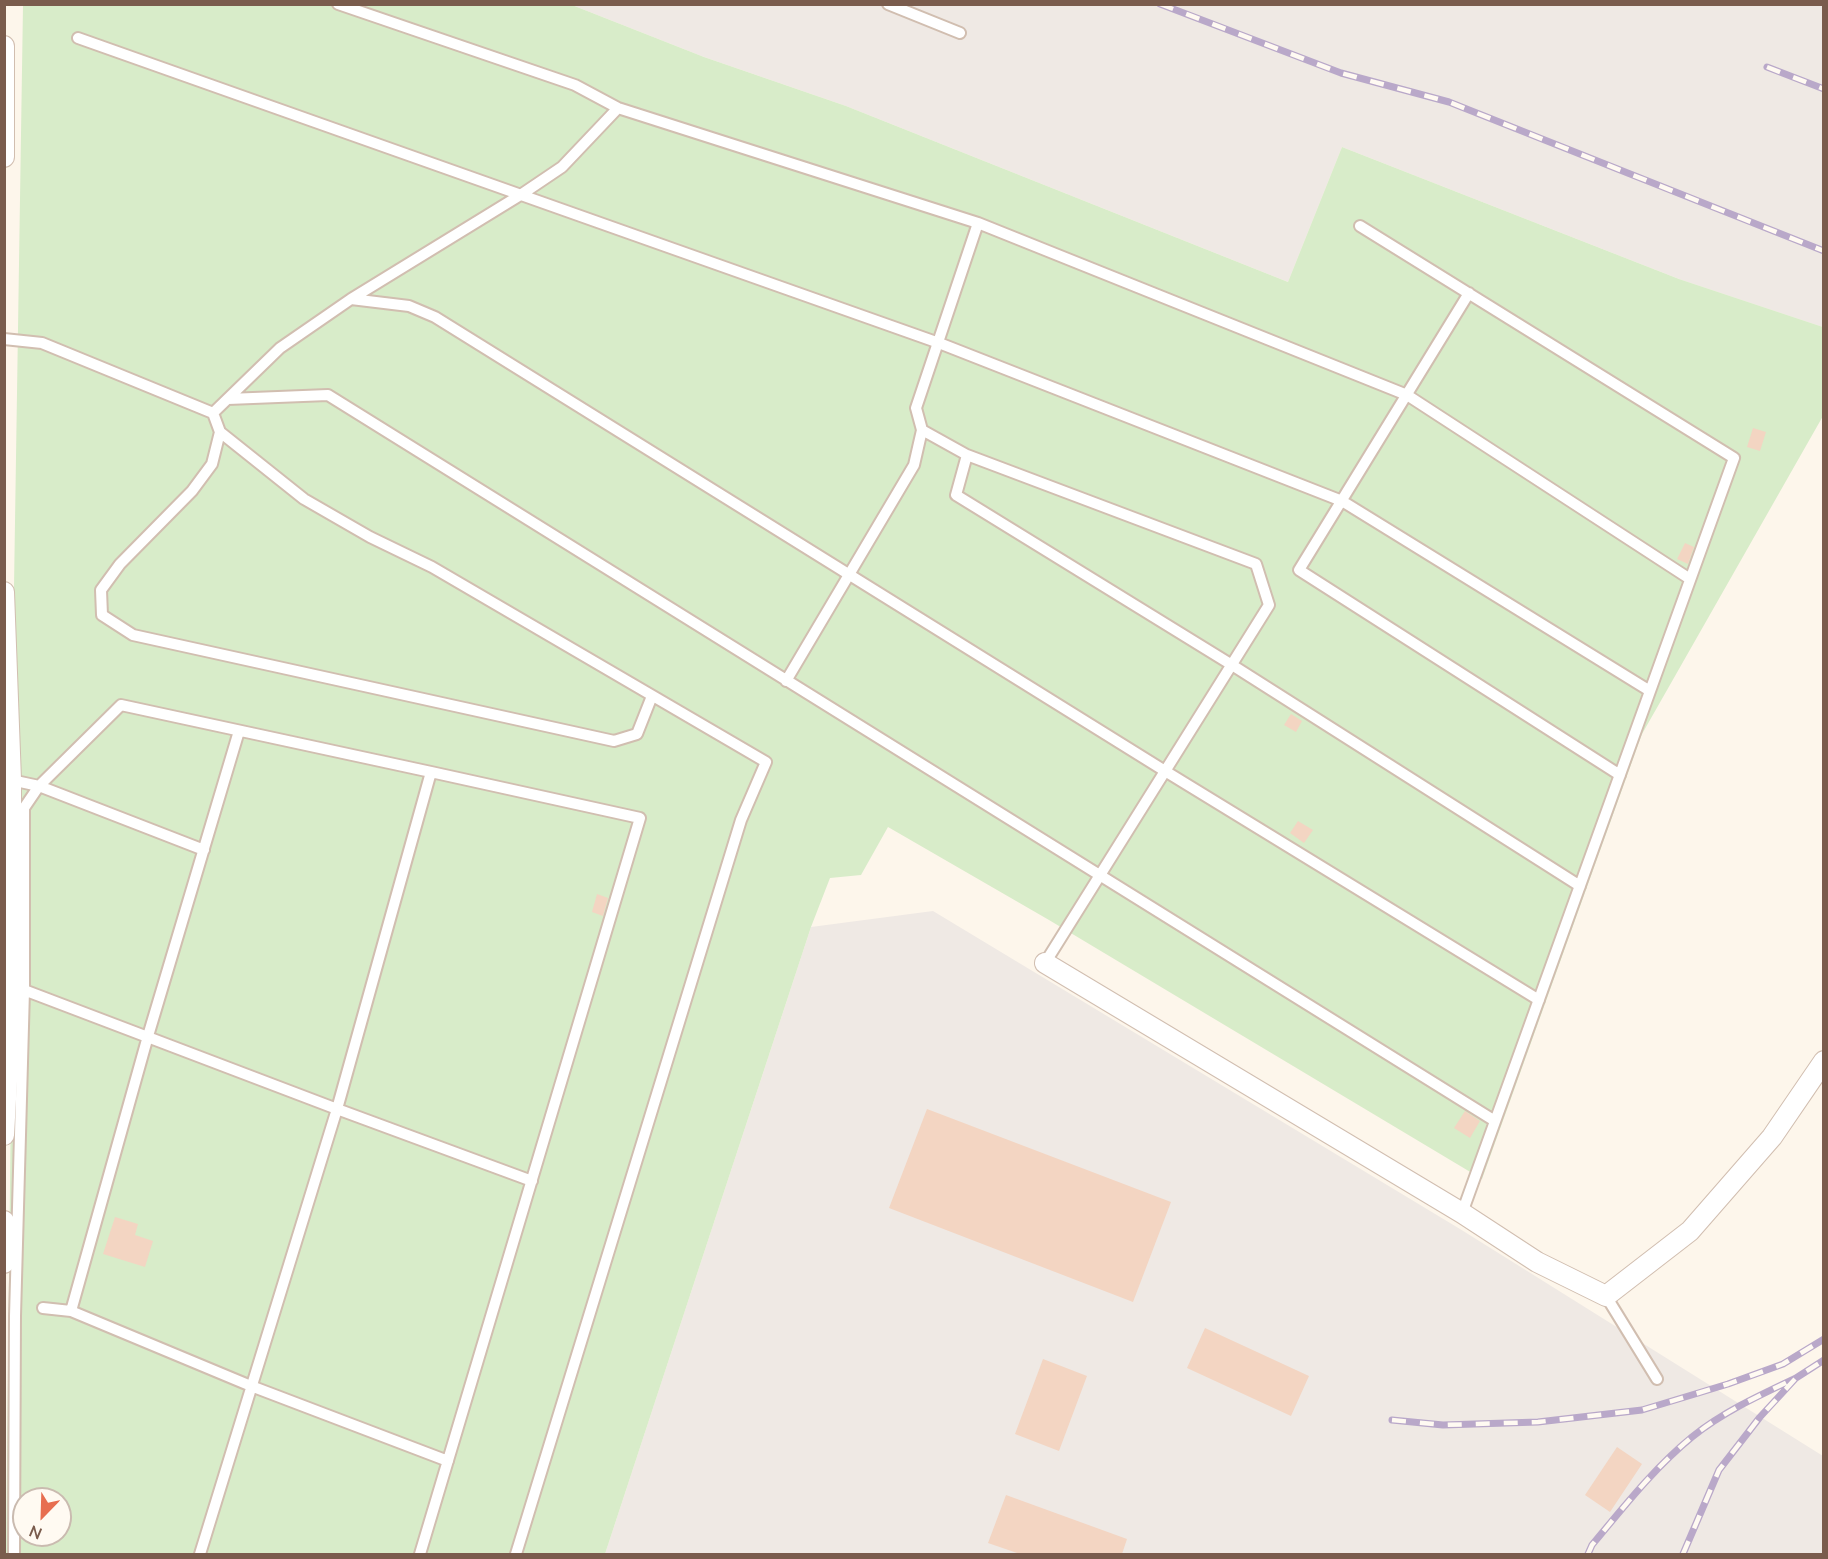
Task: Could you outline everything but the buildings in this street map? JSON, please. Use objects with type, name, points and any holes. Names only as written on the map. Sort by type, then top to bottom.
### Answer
[{"type":"street","points":[[4,46],[4,157]]},
{"type":"street","points":[[4,592],[11,780],[11,1009],[4,1135]]},
{"type":"street","points":[[1045,963],[1462,1213],[1537,1262],[1606,1296],[1690,1231],[1772,1137],[1824,1060]]},
{"type":"street","points":[[4,1221],[4,1263]]},
{"type":"lane","points":[[338,4],[575,85],[618,108],[978,224],[1407,395],[1690,579]]},
{"type":"lane","points":[[888,4],[960,33]]},
{"type":"lane","points":[[78,38],[939,343],[1342,501],[1650,691]]},
{"type":"lane","points":[[213,413],[280,348],[351,299],[522,194],[562,166],[618,108]]},
{"type":"lane","points":[[786,681],[914,465],[922,430],[916,408],[978,224]]},
{"type":"lane","points":[[1360,226],[1734,458],[1462,1213]]},
{"type":"lane","points":[[1469,293],[1299,570],[1620,775]]},
{"type":"lane","points":[[351,299],[409,306],[435,317],[1165,771],[1539,1000]]},
{"type":"lane","points":[[4,339],[42,343],[213,413],[220,432],[304,499],[370,537],[432,567],[766,762],[741,820],[516,1554]]},
{"type":"lane","points":[[228,399],[328,395],[1495,1121]]},
{"type":"lane","points":[[922,430],[966,454],[1256,564],[1269,605],[1045,963]]},
{"type":"lane","points":[[220,432],[212,464],[192,491],[120,564],[101,590],[102,615],[133,636],[614,741],[637,734],[651,696]]},
{"type":"lane","points":[[966,454],[956,495],[1232,665],[1580,886]]},
{"type":"lane","points":[[14,1554],[15,1316],[24,990],[24,807],[39,786],[121,705],[640,818],[420,1554]]},
{"type":"lane","points":[[71,1311],[148,1036],[239,731]]},
{"type":"lane","points":[[200,1554],[337,1109],[431,772]]},
{"type":"lane","points":[[11,780],[39,786],[204,850]]},
{"type":"lane","points":[[24,990],[532,1181]]},
{"type":"lane","points":[[1606,1296],[1658,1379]]},
{"type":"lane","points":[[43,1308],[71,1311],[251,1386],[448,1461]]},
{"type":"shaded area","points":[[572,5],[1823,5],[1823,327],[1679,279],[1342,147],[1288,282],[846,106],[704,57]]},
{"type":"shaded area","points":[[933,911],[1460,1229],[1823,1456],[1823,1554],[605,1554],[811,927]]},
{"type":"green space","points":[[23,5],[572,5],[704,57],[846,106],[1288,282],[1342,147],[1679,279],[1823,327],[1823,416],[1642,734],[1482,1179],[1049,920],[888,827],[861,875],[830,878],[811,927],[605,1554],[6,1554],[11,1093],[11,780]]},
{"type":"railway","points":[[1160,4],[1341,73],[1449,102],[1824,251]]},
{"type":"railway","points":[[1767,67],[1824,89]]},
{"type":"railway","points":[[1392,1420],[1443,1425],[1538,1422],[1642,1410],[1728,1384],[1783,1364],[1824,1339]]},
{"type":"railway","points":[[1683,1554],[1719,1470],[1760,1417],[1796,1378],[1824,1360]]},
{"type":"railway","points":[[1588,1554],[1592,1545],[1639,1489],[1692,1437],[1729,1412],[1796,1378]]}]
